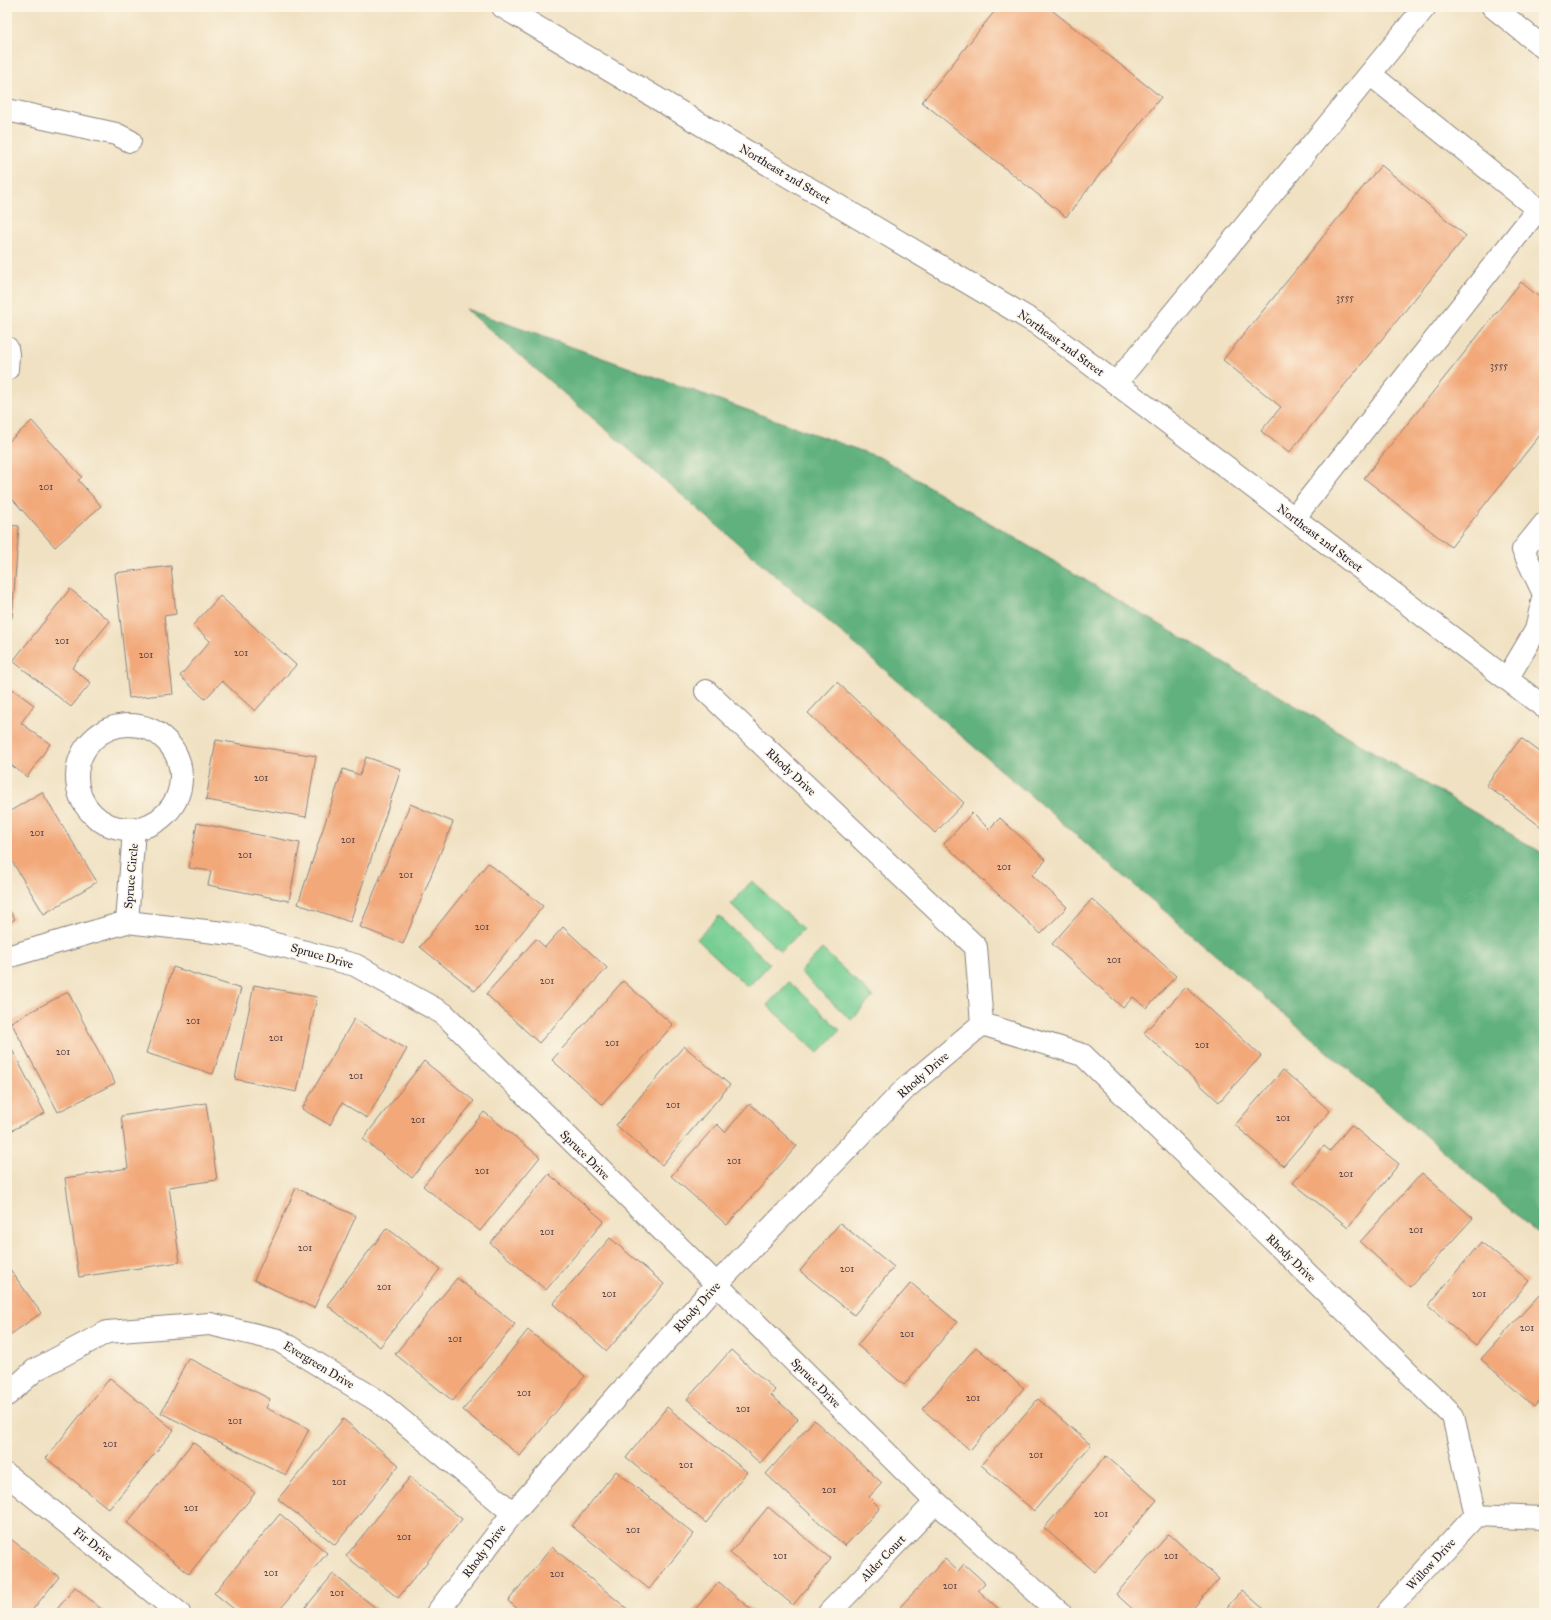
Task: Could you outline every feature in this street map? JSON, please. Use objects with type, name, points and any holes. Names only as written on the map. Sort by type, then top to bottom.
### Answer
[{"type":"street","name":"Northeast 2nd Street","points":[[503,7],[1036,323],[1544,707]]},
{"type":"street","points":[[1116,383],[1425,7]]},
{"type":"street","points":[[1493,7],[1544,48]]},
{"type":"street","points":[[1294,518],[1541,211],[1370,74]]},
{"type":"street","points":[[7,110],[116,134],[130,141]]},
{"type":"street","points":[[7,348],[7,370]]},
{"type":"street","points":[[1507,679],[1536,630],[1544,594],[1523,550],[1544,524]]},
{"type":"street","name":"Rhody Drive","points":[[706,691],[976,947],[982,1024]]},
{"type":"street","name":"Spruce Circle","points":[[129,724],[146,726],[162,735],[174,748],[181,764],[182,782],[177,800],[166,814],[151,824],[134,830],[117,828],[102,822],[89,811],[80,796],[77,779],[79,763],[86,747],[98,735],[112,727],[129,724]]},
{"type":"street","name":"Spruce Circle","points":[[127,922],[134,830]]},
{"type":"street","name":"Spruce Drive","points":[[7,957],[127,922],[241,935],[355,965],[444,1014],[936,1502],[1060,1613]]},
{"type":"street","name":"Rhody Drive","points":[[437,1613],[513,1512],[716,1285],[907,1087],[982,1024]]},
{"type":"street","name":"Rhody Drive","points":[[982,1024],[1083,1055],[1453,1416],[1476,1515]]},
{"type":"street","name":"Evergreen Drive","points":[[7,1395],[36,1370],[106,1332],[210,1324],[278,1340],[378,1401],[513,1512]]},
{"type":"street","name":"Fir Drive","points":[[7,1475],[179,1613]]},
{"type":"street","name":"Alder Court","points":[[829,1613],[936,1502]]},
{"type":"street","points":[[1476,1515],[1544,1518]]},
{"type":"street","name":"Willow Drive","points":[[1386,1613],[1476,1515]]},
{"type":"green space","points":[[466,309],[881,458],[1544,854],[1544,1238]]},
{"type":"green space","points":[[752,881],[803,929],[781,952],[731,904]]},
{"type":"green space","points":[[719,916],[770,964],[748,987],[697,939]]},
{"type":"green space","points":[[822,949],[873,997],[851,1020],[800,972]]},
{"type":"green space","points":[[789,982],[840,1030],[818,1053],[767,1005]]},
{"type":"building","points":[[998,7],[1048,7],[1161,97],[1066,217],[922,102]]},
{"type":"building","points":[[1381,165],[1466,236],[1289,453],[1261,431],[1281,407],[1223,360]]},
{"type":"building","points":[[1521,282],[1544,301],[1544,430],[1451,547],[1364,478]]},
{"type":"building","points":[[32,421],[82,477],[78,480],[101,506],[55,547],[7,493],[7,443]]},
{"type":"building","points":[[7,525],[19,526],[12,618],[7,618]]},
{"type":"building","points":[[171,566],[176,614],[164,616],[173,694],[129,698],[115,573]]},
{"type":"building","points":[[70,589],[110,621],[72,668],[91,683],[71,707],[13,661]]},
{"type":"building","points":[[220,596],[296,665],[255,711],[222,681],[205,699],[180,676],[210,641],[193,625]]},
{"type":"building","points":[[837,682],[964,803],[935,833],[808,713]]},
{"type":"building","points":[[7,685],[34,705],[21,723],[50,744],[27,777],[7,762]]},
{"type":"building","points":[[1521,738],[1544,755],[1544,829],[1486,785]]},
{"type":"building","points":[[216,740],[316,756],[306,817],[206,800]]},
{"type":"building","points":[[366,757],[401,769],[350,922],[298,904],[343,769],[360,775]]},
{"type":"building","points":[[42,792],[97,882],[44,914],[7,853],[7,813]]},
{"type":"building","points":[[410,804],[453,822],[403,944],[360,927]]},
{"type":"building","points":[[972,813],[989,829],[1000,818],[1046,860],[1032,875],[1067,907],[1041,934],[944,844]]},
{"type":"building","points":[[197,823],[300,843],[289,901],[208,885],[211,871],[189,868]]},
{"type":"building","points":[[488,863],[543,906],[475,991],[420,947]]},
{"type":"building","points":[[1092,899],[1176,976],[1147,1008],[1133,997],[1123,1008],[1052,944]]},
{"type":"building","points":[[7,907],[15,919],[7,924]]},
{"type":"building","points":[[563,927],[607,968],[539,1043],[486,994],[536,939],[545,947]]},
{"type":"building","points":[[173,967],[241,989],[213,1074],[146,1053]]},
{"type":"building","points":[[623,981],[673,1025],[602,1104],[552,1060]]},
{"type":"building","points":[[254,985],[317,997],[297,1092],[235,1079]]},
{"type":"building","points":[[1186,987],[1261,1056],[1219,1102],[1144,1033]]},
{"type":"building","points":[[68,992],[115,1083],[58,1112],[11,1022]]},
{"type":"building","points":[[354,1019],[407,1049],[367,1118],[342,1103],[330,1125],[302,1109]]},
{"type":"building","points":[[7,1040],[45,1113],[7,1133]]},
{"type":"building","points":[[684,1046],[730,1085],[662,1165],[616,1125]]},
{"type":"building","points":[[424,1061],[474,1101],[412,1178],[363,1139]]},
{"type":"building","points":[[1283,1070],[1330,1111],[1283,1166],[1235,1125]]},
{"type":"building","points":[[206,1103],[217,1180],[169,1187],[180,1262],[79,1277],[65,1178],[128,1168],[121,1116]]},
{"type":"building","points":[[750,1104],[797,1146],[727,1225],[671,1176],[717,1124],[725,1132]]},
{"type":"building","points":[[484,1112],[540,1157],[480,1231],[423,1186]]},
{"type":"building","points":[[1351,1125],[1399,1164],[1348,1227],[1293,1183],[1324,1146],[1330,1151]]},
{"type":"building","points":[[1422,1173],[1473,1218],[1410,1287],[1360,1242]]},
{"type":"building","points":[[549,1174],[604,1221],[546,1290],[490,1243]]},
{"type":"building","points":[[296,1188],[356,1216],[314,1308],[254,1280]]},
{"type":"building","points":[[840,1223],[894,1267],[854,1315],[800,1271]]},
{"type":"building","points":[[387,1228],[440,1269],[380,1347],[327,1305]]},
{"type":"building","points":[[610,1238],[664,1284],[607,1351],[553,1304]]},
{"type":"building","points":[[1481,1242],[1529,1281],[1476,1345],[1428,1306]]},
{"type":"building","points":[[7,1265],[41,1313],[7,1337]]},
{"type":"building","points":[[457,1278],[515,1324],[453,1401],[395,1354]]},
{"type":"building","points":[[911,1283],[957,1322],[904,1385],[857,1345]]},
{"type":"building","points":[[1540,1294],[1544,1297],[1544,1395],[1534,1407],[1481,1359]]},
{"type":"building","points":[[528,1330],[585,1376],[520,1456],[463,1410]]},
{"type":"building","points":[[976,1347],[1024,1388],[970,1450],[922,1409]]},
{"type":"building","points":[[731,1350],[775,1390],[771,1395],[798,1419],[760,1463],[687,1399]]},
{"type":"building","points":[[188,1358],[270,1399],[266,1408],[309,1429],[286,1475],[161,1413]]},
{"type":"building","points":[[110,1378],[174,1430],[109,1509],[46,1458]]},
{"type":"building","points":[[1038,1399],[1091,1445],[1034,1511],[981,1465]]},
{"type":"building","points":[[667,1407],[747,1472],[706,1523],[626,1458]]},
{"type":"building","points":[[343,1419],[399,1465],[335,1545],[278,1499]]},
{"type":"building","points":[[814,1420],[882,1483],[869,1497],[880,1508],[845,1546],[766,1474]]},
{"type":"building","points":[[193,1442],[255,1493],[189,1574],[127,1523]]},
{"type":"building","points":[[1106,1456],[1157,1500],[1095,1572],[1044,1528]]},
{"type":"building","points":[[616,1471],[694,1534],[649,1589],[572,1526]]},
{"type":"building","points":[[410,1477],[462,1519],[398,1598],[346,1556]]},
{"type":"building","points":[[768,1507],[831,1559],[793,1605],[730,1553]]},
{"type":"building","points":[[280,1514],[327,1553],[277,1613],[239,1613],[214,1593]]},
{"type":"building","points":[[1169,1534],[1219,1579],[1189,1613],[1137,1613],[1116,1594]]},
{"type":"building","points":[[7,1536],[59,1577],[30,1613],[7,1613]]},
{"type":"building","points":[[552,1547],[630,1611],[629,1613],[523,1613],[508,1601]]},
{"type":"building","points":[[945,1559],[958,1571],[964,1564],[985,1583],[978,1590],[1003,1613],[907,1613],[900,1607]]},
{"type":"building","points":[[333,1574],[382,1613],[301,1613]]},
{"type":"building","points":[[719,1582],[755,1613],[692,1613]]},
{"type":"building","points":[[75,1587],[106,1613],[54,1613]]},
{"type":"building","points":[[1242,1590],[1268,1613],[1222,1613]]}]
